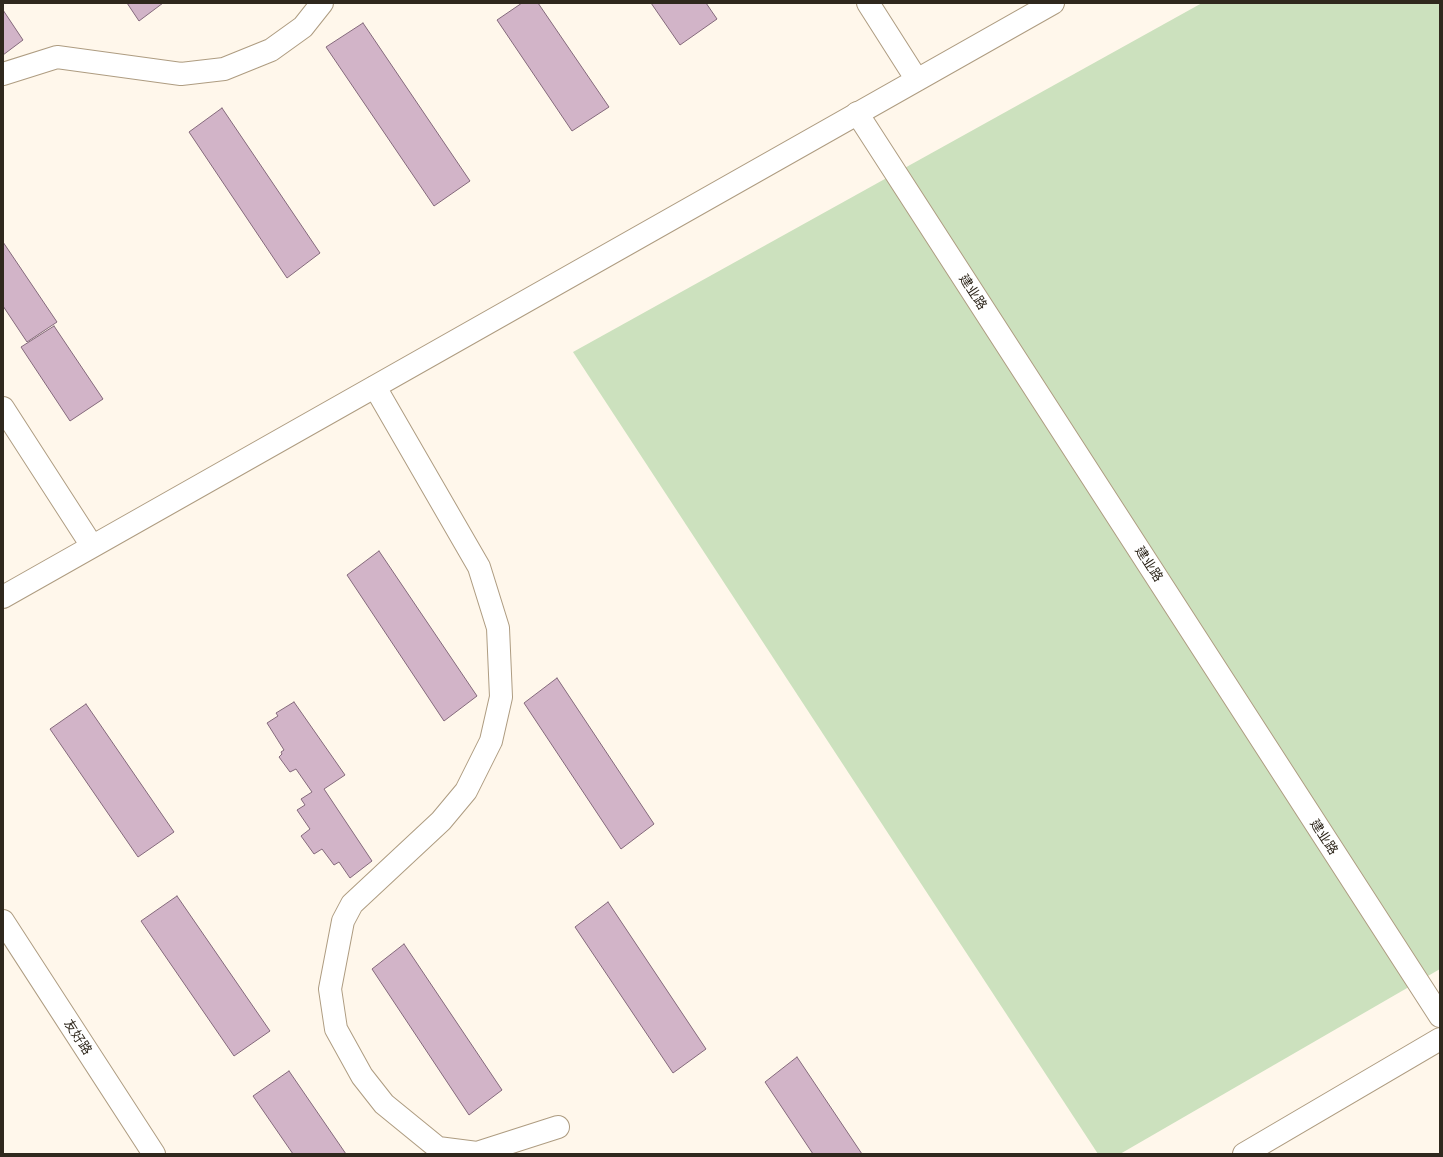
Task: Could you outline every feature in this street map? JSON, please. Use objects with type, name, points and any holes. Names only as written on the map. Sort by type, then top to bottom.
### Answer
[{"type":"street","points":[[3,74],[57,57],[181,74],[224,69],[271,50],[303,27],[322,3]]},
{"type":"street","points":[[868,3],[917,80]]},
{"type":"street","points":[[3,597],[1054,3]]},
{"type":"street","name":"建业路","points":[[857,113],[1440,1016]]},
{"type":"street","points":[[375,387],[479,567],[498,628],[501,697],[491,741],[466,791],[440,821],[352,904],[342,921],[330,989],[336,1029],[362,1076],[384,1104],[438,1148],[477,1153],[558,1126]]},
{"type":"street","points":[[3,408],[92,546]]},
{"type":"street","name":"友好路","points":[[3,920],[154,1154]]},
{"type":"street","points":[[1244,1154],[1440,1039]]},
{"type":"green space","points":[[1202,3],[1440,3],[1440,969],[1120,1154],[1098,1154],[573,352]]},
{"type":"building","points":[[127,3],[163,3],[139,21]]},
{"type":"building","points":[[522,3],[538,3],[609,107],[572,131],[497,20]]},
{"type":"building","points":[[651,3],[706,3],[717,19],[680,45]]},
{"type":"building","points":[[3,10],[23,40],[3,55]]},
{"type":"building","points":[[363,23],[470,181],[434,206],[326,47]]},
{"type":"building","points":[[222,108],[320,253],[287,278],[189,132]]},
{"type":"building","points":[[3,242],[57,322],[27,342],[3,306]]},
{"type":"building","points":[[54,326],[103,399],[70,421],[21,347]]},
{"type":"building","points":[[379,551],[477,696],[444,721],[347,575]]},
{"type":"building","points":[[557,678],[654,824],[621,849],[524,703]]},
{"type":"building","points":[[294,702],[345,775],[324,789],[372,861],[350,878],[339,862],[334,865],[322,849],[314,854],[301,836],[310,829],[297,810],[305,805],[301,799],[312,792],[296,769],[290,772],[279,757],[282,754],[281,752],[284,750],[267,723],[278,716],[276,713]]},
{"type":"building","points":[[86,704],[174,832],[138,857],[50,729]]},
{"type":"building","points":[[177,896],[270,1031],[234,1056],[141,921]]},
{"type":"building","points":[[608,902],[706,1049],[673,1073],[575,927]]},
{"type":"building","points":[[404,944],[502,1090],[469,1115],[372,969]]},
{"type":"building","points":[[797,1057],[862,1154],[813,1154],[765,1082]]},
{"type":"building","points":[[289,1071],[346,1154],[293,1154],[253,1096]]}]
